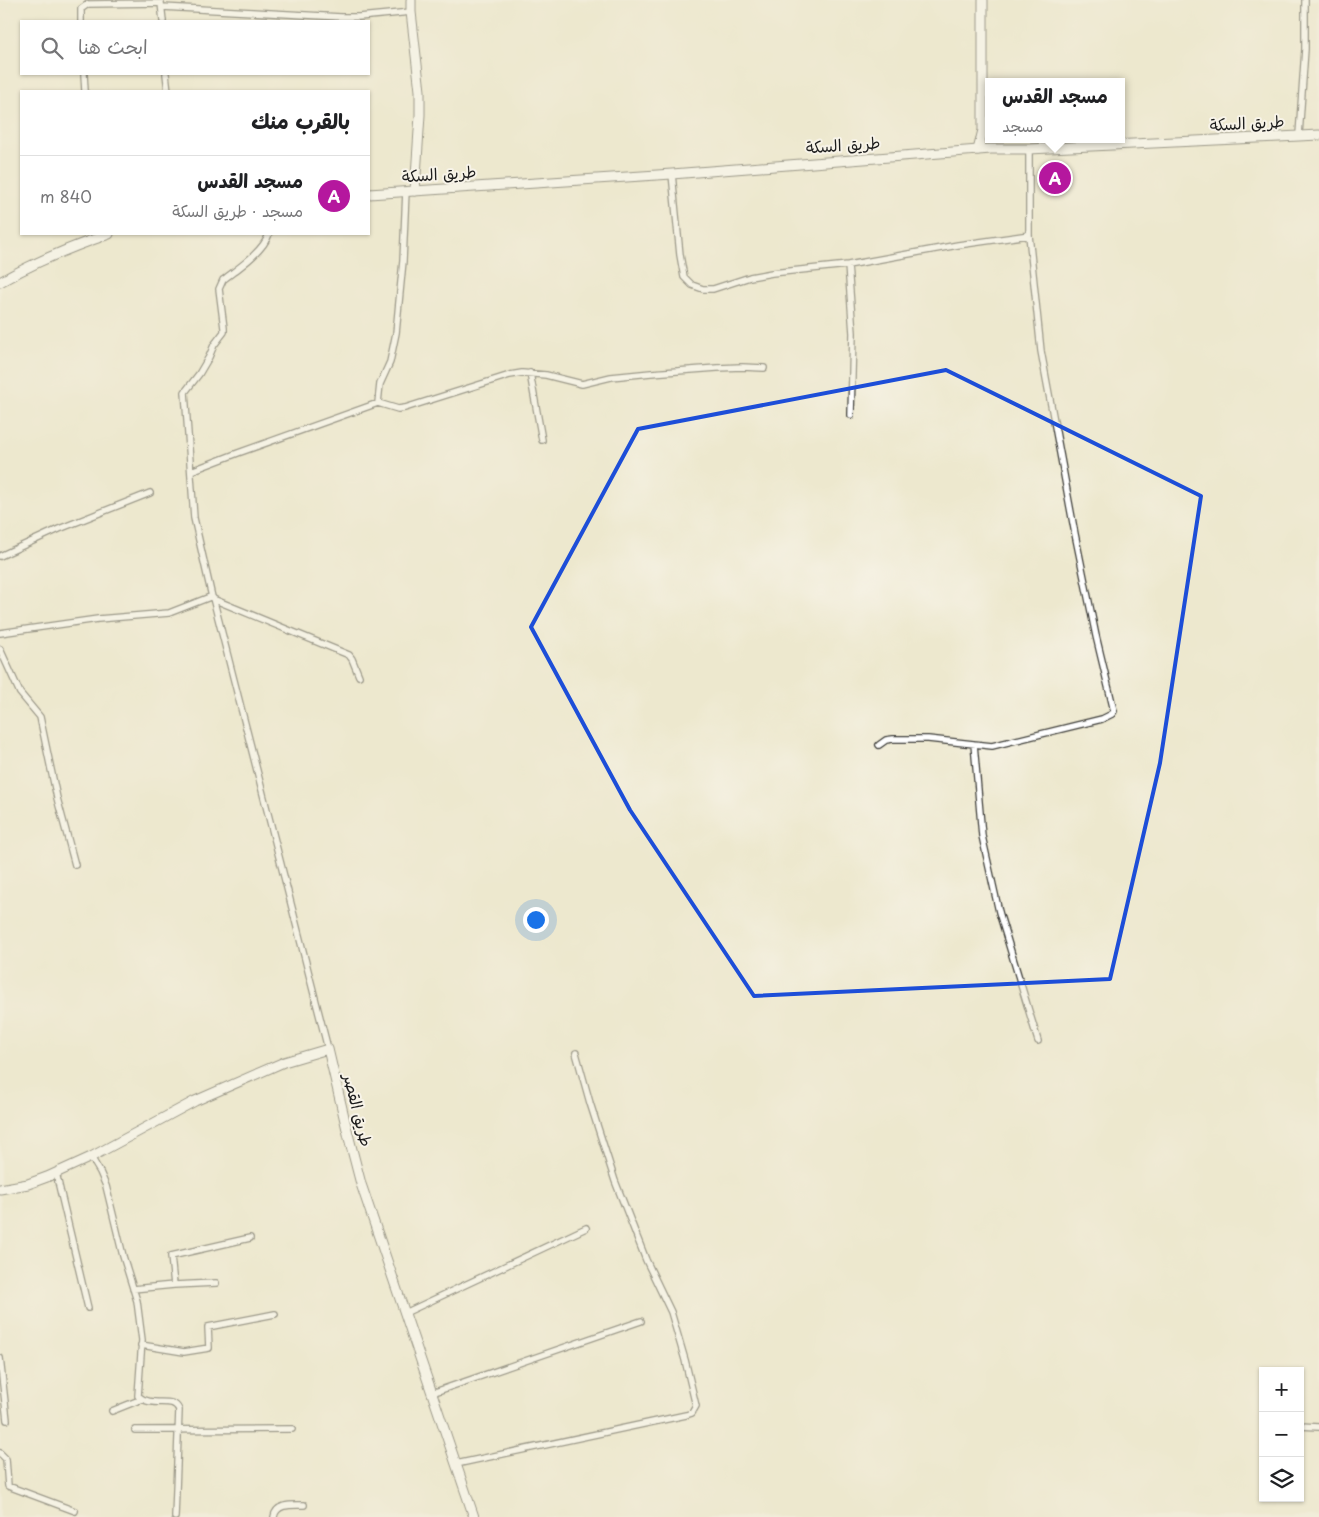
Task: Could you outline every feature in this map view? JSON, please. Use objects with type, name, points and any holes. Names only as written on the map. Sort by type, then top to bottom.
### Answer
[{"type":"street","points":[[378,403],[380,384],[390,362],[396,333],[410,191],[420,114],[420,91],[411,0]]},
{"type":"street","points":[[978,150],[983,130],[984,0]]},
{"type":"street","points":[[1300,135],[1305,49],[1305,0]]},
{"type":"street","points":[[81,20],[81,9],[88,4],[161,3],[341,17],[411,12]]},
{"type":"street","points":[[161,3],[163,20]]},
{"type":"street","points":[[84,75],[85,90]]},
{"type":"street","points":[[166,75],[168,90]]},
{"type":"street","name":"طريق السكة","points":[[370,194],[672,174],[991,149],[1029,149],[1319,135]]},
{"type":"street","points":[[990,143],[991,149]]},
{"type":"street","points":[[879,744],[893,739],[928,739],[992,746],[1102,720],[1114,711],[1096,636],[1043,360],[1029,235],[1029,149]]},
{"type":"street","points":[[672,174],[684,277],[692,285],[703,289],[713,289],[772,273],[848,265],[958,245],[1029,235]]},
{"type":"street","points":[[0,282],[58,252],[106,235]]},
{"type":"street","points":[[0,1189],[28,1184],[56,1173],[91,1157],[195,1101],[284,1062],[328,1049],[194,518],[185,392],[202,369],[214,345],[224,332],[220,284],[251,258],[263,245],[268,235]]},
{"type":"street","points":[[848,265],[853,334],[851,415]]},
{"type":"street","points":[[191,472],[238,453],[378,403],[398,409],[405,408],[510,374],[546,374],[582,384],[611,377],[643,374],[717,368],[764,368]]},
{"type":"street","points":[[530,374],[542,440]]},
{"type":"street","points":[[0,556],[59,529],[150,492]]},
{"type":"street","points":[[0,633],[98,619],[169,613],[213,598],[349,655],[359,676]]},
{"type":"street","points":[[0,649],[20,693],[40,717],[57,798],[75,865]]},
{"type":"street","points":[[974,744],[984,845],[999,912],[1038,1041]]},
{"type":"street","name":"طريق القصر","points":[[328,1049],[362,1184],[474,1517]]},
{"type":"street","points":[[456,1464],[686,1415],[692,1413],[696,1406],[671,1312],[646,1260],[615,1181],[576,1053]]},
{"type":"street","points":[[91,1157],[106,1186],[115,1229],[137,1301],[142,1345],[138,1396],[148,1402],[172,1402],[177,1404],[179,1410],[175,1517]]},
{"type":"street","points":[[56,1173],[88,1308]]},
{"type":"street","points":[[405,1313],[586,1228]]},
{"type":"street","points":[[174,1285],[171,1256],[250,1238]]},
{"type":"street","points":[[132,1289],[216,1283]]},
{"type":"street","points":[[142,1345],[184,1352],[209,1348],[208,1327],[275,1314]]},
{"type":"street","points":[[432,1393],[640,1321]]},
{"type":"street","points":[[0,1358],[8,1420]]},
{"type":"street","points":[[112,1411],[142,1399]]},
{"type":"street","points":[[1304,1426],[1319,1427]]},
{"type":"street","points":[[135,1430],[292,1429]]},
{"type":"street","points":[[0,1454],[6,1459],[8,1486],[76,1511]]},
{"type":"street","points":[[274,1517],[281,1507],[304,1505]]},
{"type":"highlighted area","points":[[946,370],[1201,496],[1160,763],[1110,979],[754,996],[630,810],[531,627],[638,429]]},
{"type":"place","name":"مسجد القدس","points":[[1055,178]]}]
